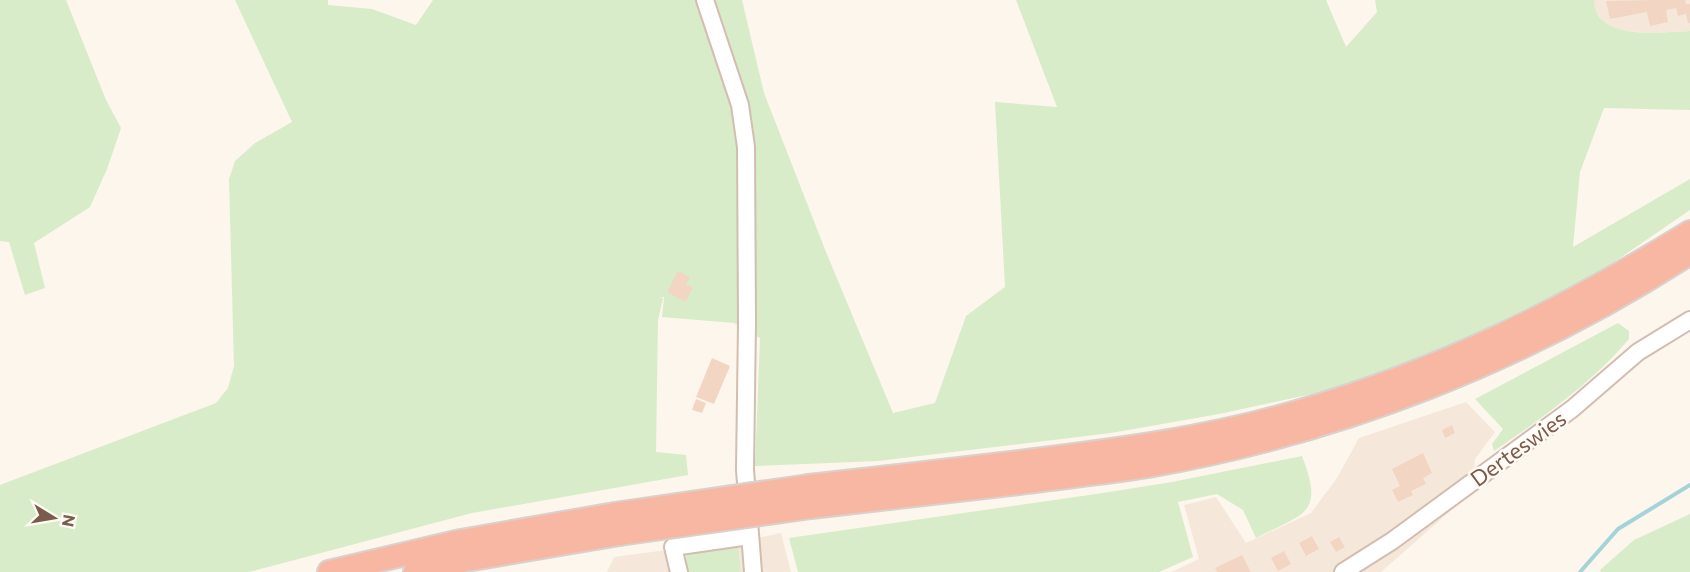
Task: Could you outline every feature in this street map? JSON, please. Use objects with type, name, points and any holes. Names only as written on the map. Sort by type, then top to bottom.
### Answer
[{"type":"highway","points":[[329,572],[461,542],[617,524],[810,496],[1139,446],[1248,425],[1388,384],[1479,347],[1576,299],[1690,232]]},
{"type":"highway","points":[[810,496],[1148,466],[1302,431],[1399,400],[1487,363],[1576,320],[1690,253]]},
{"type":"highway","points":[[414,572],[617,524]]},
{"type":"street","points":[[705,0],[740,105],[746,147],[745,470],[753,572]]},
{"type":"street","name":"Derteswies","points":[[1343,572],[1392,542],[1572,409],[1638,352],[1690,320]]},
{"type":"street","points":[[679,572],[673,547],[749,536]]},
{"type":"shaded area","points":[[1594,0],[1690,0],[1690,31],[1649,33],[1617,30],[1603,22],[1594,9]]},
{"type":"shaded area","points":[[1466,402],[1495,432],[1475,459],[1472,492],[1381,572],[1171,572],[1199,559],[1184,505],[1216,497],[1246,543],[1311,513],[1337,478],[1359,438]]},
{"type":"shaded area","points":[[781,533],[791,572],[741,572],[738,542]]},
{"type":"shaded area","points":[[682,548],[688,572],[607,572],[614,557]]},
{"type":"green space","points":[[0,0],[66,0],[106,100],[121,128],[107,169],[90,207],[34,243],[45,288],[25,295],[9,242],[0,241]]},
{"type":"green space","points":[[235,0],[328,0],[328,5],[372,9],[416,25],[433,0],[742,0],[764,93],[826,252],[893,413],[935,403],[966,316],[1005,287],[995,102],[1057,107],[1016,0],[1326,0],[1346,47],[1377,12],[1375,0],[1594,0],[1597,13],[1605,23],[1617,29],[1647,33],[1690,31],[1690,110],[1604,108],[1580,172],[1573,247],[1690,179],[1690,210],[1585,282],[1443,354],[1335,389],[1219,414],[1111,433],[878,461],[755,466],[760,338],[734,323],[662,317],[664,297],[660,297],[663,298],[658,320],[656,452],[686,455],[688,475],[472,513],[249,572],[0,572],[0,485],[216,403],[228,388],[234,366],[229,179],[235,161],[255,143],[292,122]]},
{"type":"green space","points":[[1618,323],[1629,331],[1629,339],[1615,355],[1566,399],[1494,451],[1492,444],[1503,429],[1475,399]]},
{"type":"green space","points":[[1302,456],[1309,475],[1311,490],[1306,510],[1298,517],[1256,538],[1243,510],[1217,494],[1178,502],[1193,557],[1159,572],[798,572],[789,538],[1172,482]]},
{"type":"green space","points":[[1690,514],[1690,572],[1601,572],[1600,570],[1634,540]]},
{"type":"green space","points":[[738,542],[741,572],[688,572],[684,556]]},
{"type":"building","points":[[1685,0],[1686,4],[1690,4],[1690,23],[1688,23],[1686,14],[1678,16],[1676,8],[1666,10],[1668,22],[1650,26],[1647,12],[1610,19],[1606,1]]},
{"type":"building","points":[[678,271],[690,277],[686,284],[693,288],[685,302],[667,292]]},
{"type":"building","points":[[712,358],[730,366],[714,404],[696,397]]},
{"type":"building","points":[[696,399],[706,403],[702,413],[692,410]]},
{"type":"building","points":[[1452,425],[1455,433],[1445,438],[1442,430]]},
{"type":"building","points":[[1423,453],[1432,473],[1423,478],[1426,484],[1411,491],[1413,495],[1398,502],[1392,490],[1400,486],[1392,469]]},
{"type":"building","points":[[1312,536],[1319,549],[1306,556],[1299,543]]},
{"type":"building","points":[[1339,537],[1345,547],[1336,552],[1330,542]]},
{"type":"building","points":[[1284,551],[1291,564],[1278,571],[1271,558]]},
{"type":"building","points":[[1242,555],[1251,572],[1217,572],[1215,568]]},
{"type":"waterway","points":[[1580,572],[1618,529],[1690,485]]}]
